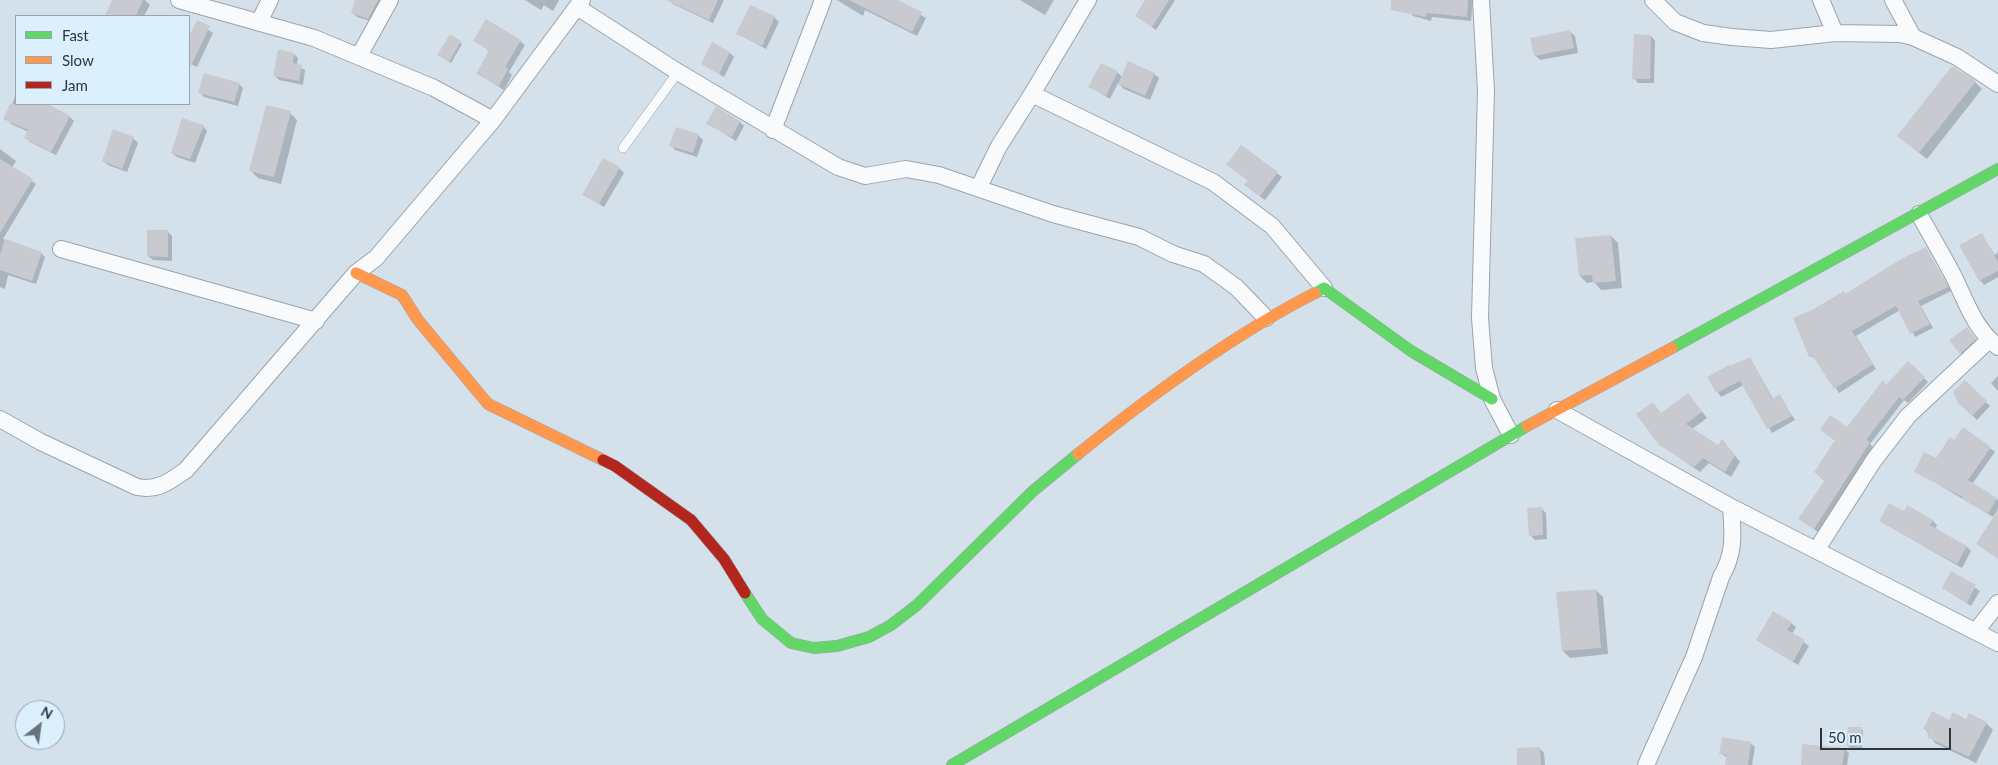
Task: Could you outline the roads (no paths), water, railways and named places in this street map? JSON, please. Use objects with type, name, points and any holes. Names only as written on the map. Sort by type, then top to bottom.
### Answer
[{"type":"street","points":[[179,0],[314,38],[434,88],[494,120]]},
{"type":"street","points":[[259,22],[270,0]]},
{"type":"street","points":[[359,56],[390,0]]},
{"type":"street","points":[[773,130],[822,0]]},
{"type":"street","points":[[979,187],[999,146],[1088,0]]},
{"type":"street","points":[[1482,0],[1486,91],[1480,318],[1484,368],[1492,400],[1511,435]]},
{"type":"street","points":[[1653,0],[1675,22],[1703,33],[1771,40],[1834,33],[1900,34],[1913,37],[1957,57],[1998,84]]},
{"type":"street","points":[[1821,0],[1834,33]]},
{"type":"street","points":[[1893,0],[1913,37]]},
{"type":"street","points":[[0,419],[41,442],[136,487],[148,489],[164,485],[186,470],[316,322],[356,273],[376,258],[494,120],[580,4],[678,72],[838,167],[865,176],[906,169],[918,170],[979,187],[1053,214],[1139,237],[1173,254],[1204,264],[1236,287],[1266,318]]},
{"type":"street","points":[[1032,94],[1213,182],[1272,226],[1324,288],[1411,351],[1492,400]]},
{"type":"street","points":[[952,765],[1511,435],[1919,214],[1998,168]]},
{"type":"street","points":[[1816,549],[1874,460],[1908,416],[1994,343],[1968,311],[1955,279],[1919,214]]},
{"type":"street","points":[[61,249],[316,322]]},
{"type":"street","points":[[356,273],[402,295],[418,320],[488,404],[615,466],[691,520],[724,559],[762,619],[791,643],[814,648],[837,646],[870,637],[891,625],[917,605],[1033,491],[1124,417],[1266,318],[1324,288]]},
{"type":"street","points":[[1557,410],[1731,507],[1977,630],[1998,643]]},
{"type":"street","points":[[1646,765],[1677,699],[1721,577],[1730,561],[1733,540],[1731,507]]},
{"type":"street","points":[[1977,630],[1998,604]]},
{"type":"lane","points":[[623,148],[678,72]]}]
